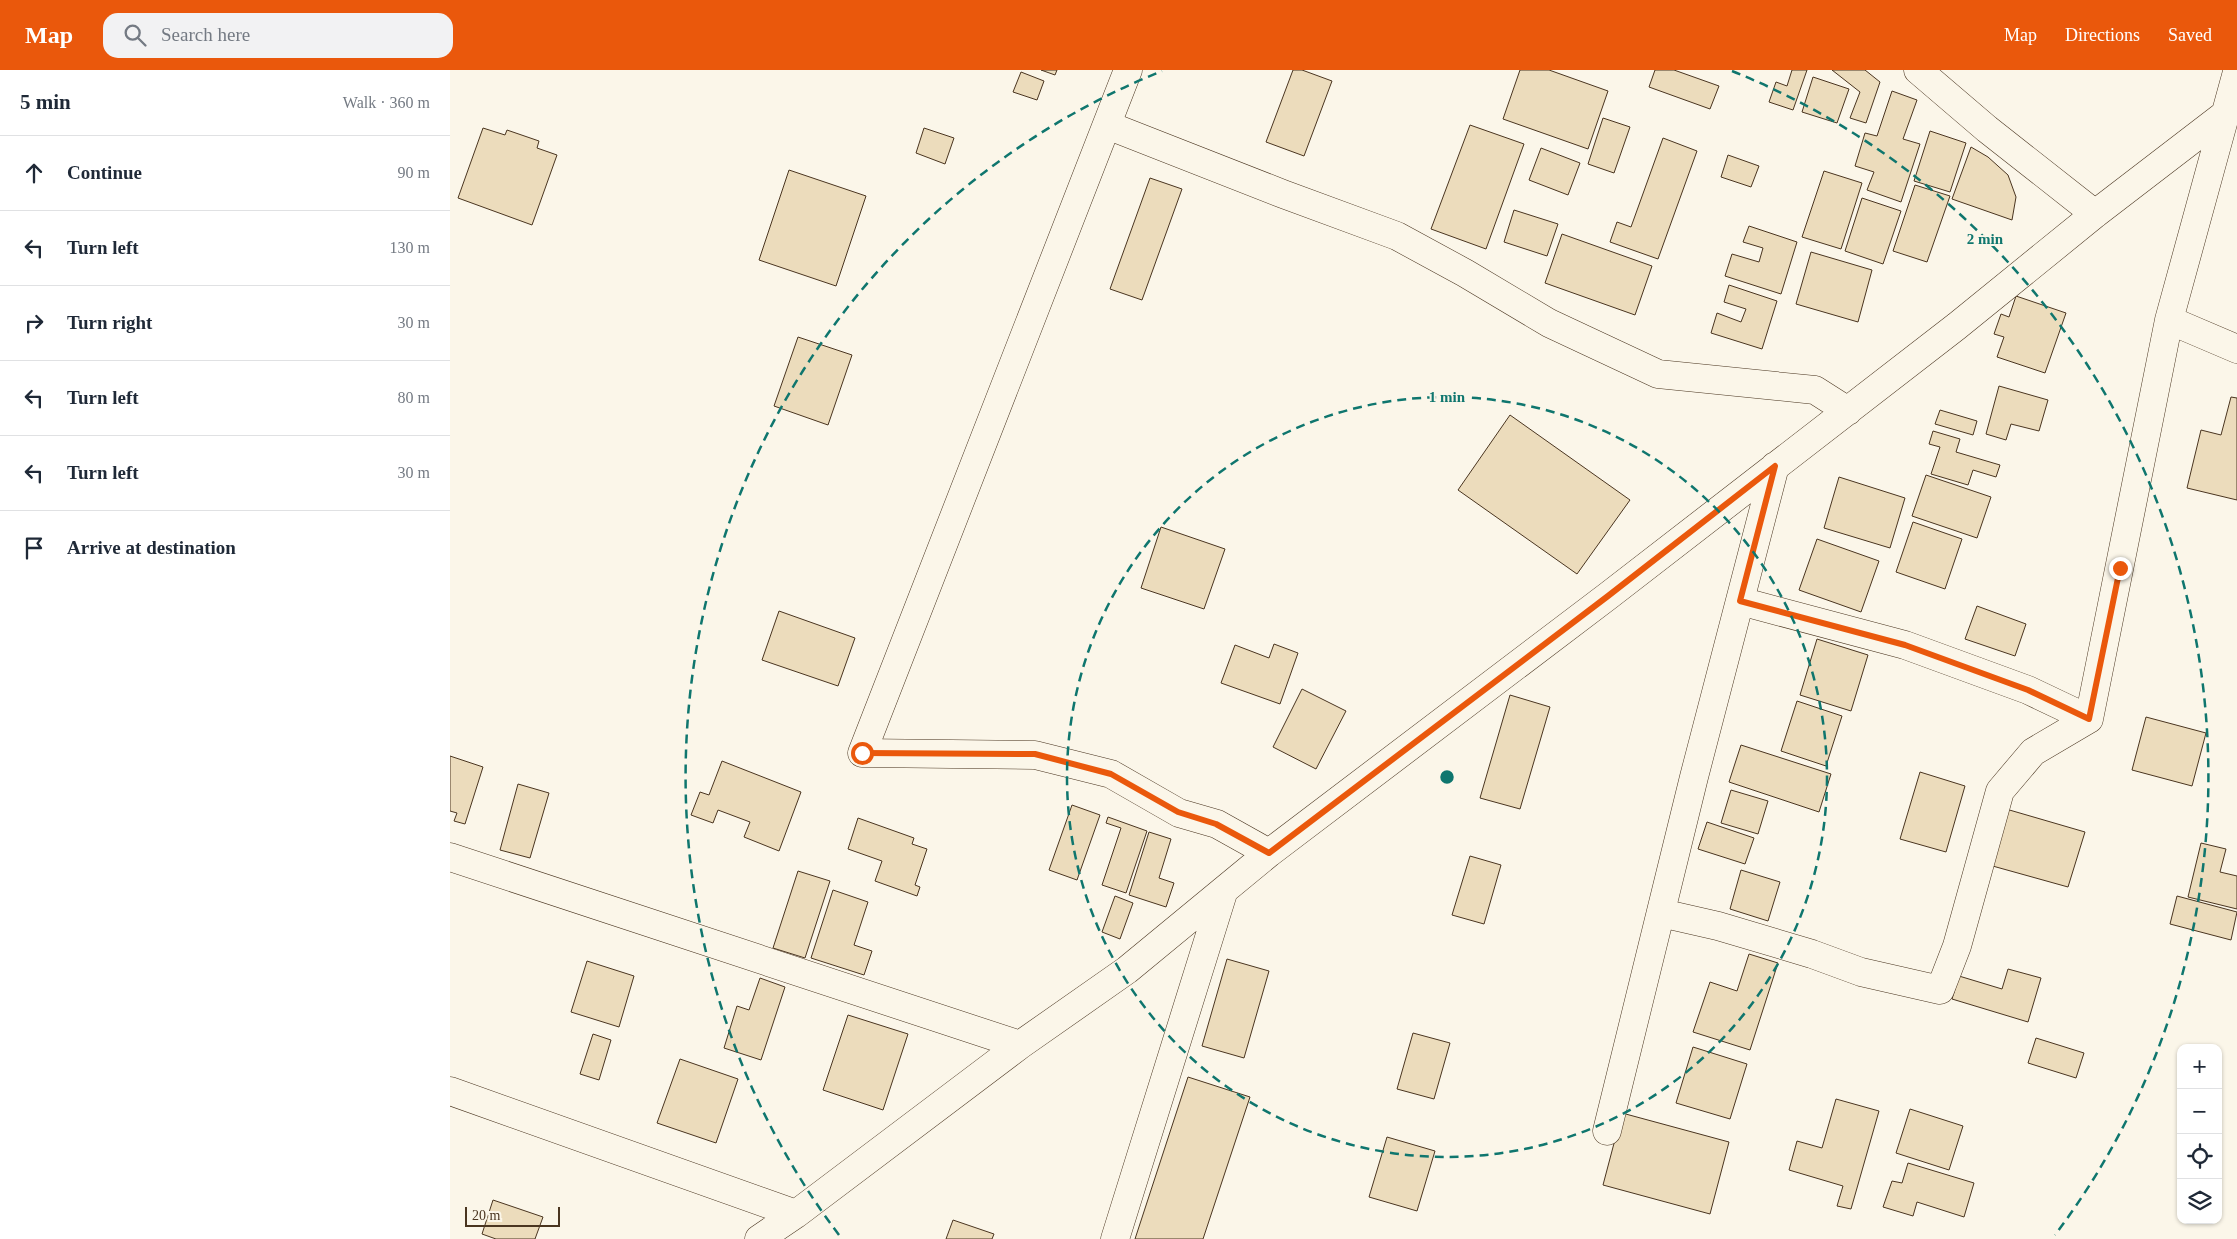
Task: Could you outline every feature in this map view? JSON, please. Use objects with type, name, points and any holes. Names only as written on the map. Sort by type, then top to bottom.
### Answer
[{"type":"street","points":[[1128,70],[862,753],[1035,754],[1111,774],[1178,812],[1216,824],[1269,853]]},
{"type":"street","points":[[1918,70],[1987,129],[2095,214]]},
{"type":"street","points":[[1661,913],[1718,926],[1774,942],[1860,972],[1940,990],[1957,946],[2000,791],[2032,752],[2089,719],[2168,320],[2237,72]]},
{"type":"street","points":[[759,1239],[796,1214],[1020,1045],[1127,970],[1224,893],[1269,853],[1848,411],[1957,326],[2095,214],[2224,115]]},
{"type":"street","points":[[1108,125],[1283,194],[1397,236],[1465,273],[1549,323],[1658,374],[1815,390],[1848,411]]},
{"type":"street","points":[[2168,320],[2237,349]]},
{"type":"street","points":[[1606,1131],[1775,466]]},
{"type":"street","points":[[1740,601],[1905,645],[2028,690],[2089,719]]},
{"type":"street","points":[[450,857],[1020,1045]]},
{"type":"street","points":[[1115,1239],[1224,893]]},
{"type":"street","points":[[450,1091],[796,1214]]},
{"type":"building","points":[[1041,70],[1057,70],[1055,75]]},
{"type":"building","points":[[1293,70],[1302,70],[1332,81],[1304,156],[1266,142]]},
{"type":"building","points":[[1520,70],[1549,70],[1608,91],[1588,149],[1503,119]]},
{"type":"building","points":[[1655,70],[1674,70],[1719,86],[1710,109],[1649,87]]},
{"type":"building","points":[[1792,70],[1807,70],[1793,110],[1769,102],[1776,82],[1787,86]]},
{"type":"building","points":[[1832,70],[1865,70],[1880,82],[1866,123],[1850,118],[1860,92]]},
{"type":"building","points":[[1021,72],[1044,81],[1037,100],[1013,92]]},
{"type":"building","points":[[1813,77],[1849,89],[1837,123],[1802,112]]},
{"type":"building","points":[[1892,91],[1917,100],[1903,139],[1920,144],[1901,202],[1867,190],[1874,172],[1855,166],[1865,133],[1877,136]]},
{"type":"building","points":[[1603,118],[1630,127],[1614,173],[1588,164]]},
{"type":"building","points":[[1470,125],[1524,144],[1486,249],[1431,229]]},
{"type":"building","points":[[483,128],[505,135],[507,130],[539,141],[537,148],[557,155],[532,225],[458,198]]},
{"type":"building","points":[[924,128],[954,138],[945,164],[916,153]]},
{"type":"building","points":[[1930,131],[1966,143],[1950,192],[1914,181]]},
{"type":"building","points":[[1663,138],[1697,151],[1658,259],[1610,242],[1617,222],[1631,227]]},
{"type":"building","points":[[1971,147],[1988,157],[2008,175],[2016,197],[2012,220],[1952,199]]},
{"type":"building","points":[[1541,148],[1580,163],[1568,195],[1529,180]]},
{"type":"building","points":[[1728,155],[1759,166],[1751,187],[1721,177]]},
{"type":"building","points":[[789,170],[866,196],[836,286],[759,260]]},
{"type":"building","points":[[1824,171],[1862,183],[1841,249],[1802,237]]},
{"type":"building","points":[[1150,178],[1182,189],[1142,300],[1110,289]]},
{"type":"building","points":[[1915,185],[1950,196],[1927,262],[1893,251]]},
{"type":"building","points":[[1862,198],[1901,211],[1883,264],[1845,251]]},
{"type":"building","points":[[1514,210],[1558,224],[1547,256],[1504,242]]},
{"type":"building","points":[[1749,226],[1797,242],[1781,294],[1725,276],[1732,254],[1759,262],[1763,248],[1743,242]]},
{"type":"building","points":[[1562,234],[1652,266],[1635,315],[1545,283]]},
{"type":"building","points":[[1811,252],[1872,270],[1858,322],[1796,304]]},
{"type":"building","points":[[1729,285],[1777,301],[1762,349],[1711,333],[1717,313],[1741,322],[1746,309],[1724,302]]},
{"type":"building","points":[[2016,296],[2066,313],[2045,373],[1997,357],[2004,337],[1994,334],[2001,314],[2009,317]]},
{"type":"building","points":[[798,337],[852,355],[828,425],[774,406]]},
{"type":"building","points":[[1999,386],[2048,400],[2039,431],[2011,424],[2006,440],[1986,434]]},
{"type":"building","points":[[2231,397],[2237,398],[2237,500],[2187,488],[2201,430],[2221,435]]},
{"type":"building","points":[[1940,410],[1977,421],[1973,435],[1935,424]]},
{"type":"building","points":[[1510,415],[1630,500],[1577,574],[1458,490]]},
{"type":"building","points":[[1933,431],[1960,439],[1956,452],[2000,465],[1996,477],[1973,470],[1968,485],[1931,474],[1940,447],[1929,444]]},
{"type":"building","points":[[1926,475],[1991,497],[1977,538],[1912,516]]},
{"type":"building","points":[[1839,477],[1905,498],[1890,548],[1824,528]]},
{"type":"building","points":[[1913,522],[1962,539],[1945,589],[1896,572]]},
{"type":"building","points":[[1161,527],[1225,549],[1204,609],[1141,588]]},
{"type":"building","points":[[1817,539],[1879,561],[1861,612],[1799,590]]},
{"type":"building","points":[[1977,606],[2026,624],[2015,656],[1965,639]]},
{"type":"building","points":[[779,611],[855,638],[838,686],[762,660]]},
{"type":"building","points":[[1817,639],[1868,655],[1851,711],[1800,695]]},
{"type":"building","points":[[1274,644],[1298,653],[1280,704],[1221,683],[1235,645],[1269,658]]},
{"type":"building","points":[[1302,689],[1346,711],[1316,769],[1273,747]]},
{"type":"building","points":[[1510,695],[1550,707],[1520,809],[1480,798]]},
{"type":"building","points":[[1797,701],[1842,716],[1826,766],[1781,751]]},
{"type":"building","points":[[2146,717],[2206,733],[2192,786],[2132,770]]},
{"type":"building","points":[[1741,745],[1831,774],[1819,812],[1729,782]]},
{"type":"building","points":[[450,756],[483,767],[465,824],[454,821],[457,813],[450,811]]},
{"type":"building","points":[[722,761],[801,792],[779,851],[744,837],[750,822],[718,810],[713,823],[691,815],[700,792],[709,795]]},
{"type":"building","points":[[1920,772],[1965,786],[1946,852],[1900,839]]},
{"type":"building","points":[[518,784],[549,793],[530,858],[500,850]]},
{"type":"building","points":[[1731,790],[1768,801],[1758,834],[1721,823]]},
{"type":"building","points":[[1072,805],[1100,815],[1077,880],[1049,870]]},
{"type":"building","points":[[2006,809],[2085,832],[2068,887],[1989,865]]},
{"type":"building","points":[[1108,817],[1147,831],[1126,893],[1102,885],[1121,828],[1106,823]]},
{"type":"building","points":[[858,818],[914,838],[912,844],[927,849],[915,885],[920,887],[917,896],[875,881],[882,861],[848,849]]},
{"type":"building","points":[[1707,822],[1754,838],[1745,864],[1698,849]]},
{"type":"building","points":[[1149,832],[1171,839],[1159,878],[1174,883],[1166,907],[1129,895]]},
{"type":"building","points":[[2201,843],[2226,849],[2220,872],[2237,876],[2237,909],[2188,897]]},
{"type":"building","points":[[1470,856],[1501,865],[1484,924],[1452,915]]},
{"type":"building","points":[[1741,870],[1780,882],[1768,921],[1730,909]]},
{"type":"building","points":[[798,871],[830,881],[805,958],[773,948]]},
{"type":"building","points":[[833,890],[868,902],[854,945],[872,951],[864,975],[811,958]]},
{"type":"building","points":[[1115,896],[1133,903],[1120,939],[1102,932]]},
{"type":"building","points":[[2177,896],[2237,912],[2231,940],[2170,924]]},
{"type":"building","points":[[1749,954],[1778,963],[1750,1050],[1693,1032],[1710,982],[1737,991]]},
{"type":"building","points":[[1227,959],[1269,971],[1244,1058],[1202,1046]]},
{"type":"building","points":[[587,961],[634,976],[619,1027],[571,1012]]},
{"type":"building","points":[[2008,969],[2041,978],[2028,1022],[1952,999],[1959,976],[2002,989]]},
{"type":"building","points":[[760,978],[785,987],[761,1060],[724,1048],[737,1006],[749,1010]]},
{"type":"building","points":[[848,1015],[908,1034],[883,1110],[823,1090]]},
{"type":"building","points":[[1413,1033],[1450,1043],[1434,1099],[1397,1089]]},
{"type":"building","points":[[593,1034],[611,1040],[599,1080],[580,1074]]},
{"type":"building","points":[[2036,1038],[2084,1053],[2076,1078],[2028,1063]]},
{"type":"building","points":[[1693,1047],[1747,1064],[1730,1119],[1676,1103]]},
{"type":"building","points":[[680,1059],[738,1079],[716,1143],[657,1123]]},
{"type":"building","points":[[1188,1077],[1250,1097],[1203,1239],[1135,1239]]},
{"type":"building","points":[[1836,1099],[1879,1111],[1851,1209],[1837,1206],[1843,1186],[1789,1170],[1797,1141],[1822,1148]]},
{"type":"building","points":[[1910,1109],[1963,1126],[1949,1170],[1896,1153]]},
{"type":"building","points":[[1622,1113],[1729,1142],[1710,1214],[1603,1185]]},
{"type":"building","points":[[1387,1137],[1435,1151],[1417,1211],[1369,1197]]},
{"type":"building","points":[[1908,1163],[1974,1183],[1964,1217],[1917,1202],[1913,1216],[1883,1207],[1892,1181],[1902,1183]]},
{"type":"building","points":[[493,1200],[543,1217],[535,1239],[496,1239],[482,1234]]},
{"type":"building","points":[[953,1220],[994,1234],[992,1239],[946,1239]]},
{"type":"route","points":[[862,753],[1035,754],[1111,774],[1178,812],[1216,824],[1269,853],[1608,596],[1775,466],[1740,601],[1905,645],[2028,690],[2089,719],[2120,568]]}]
